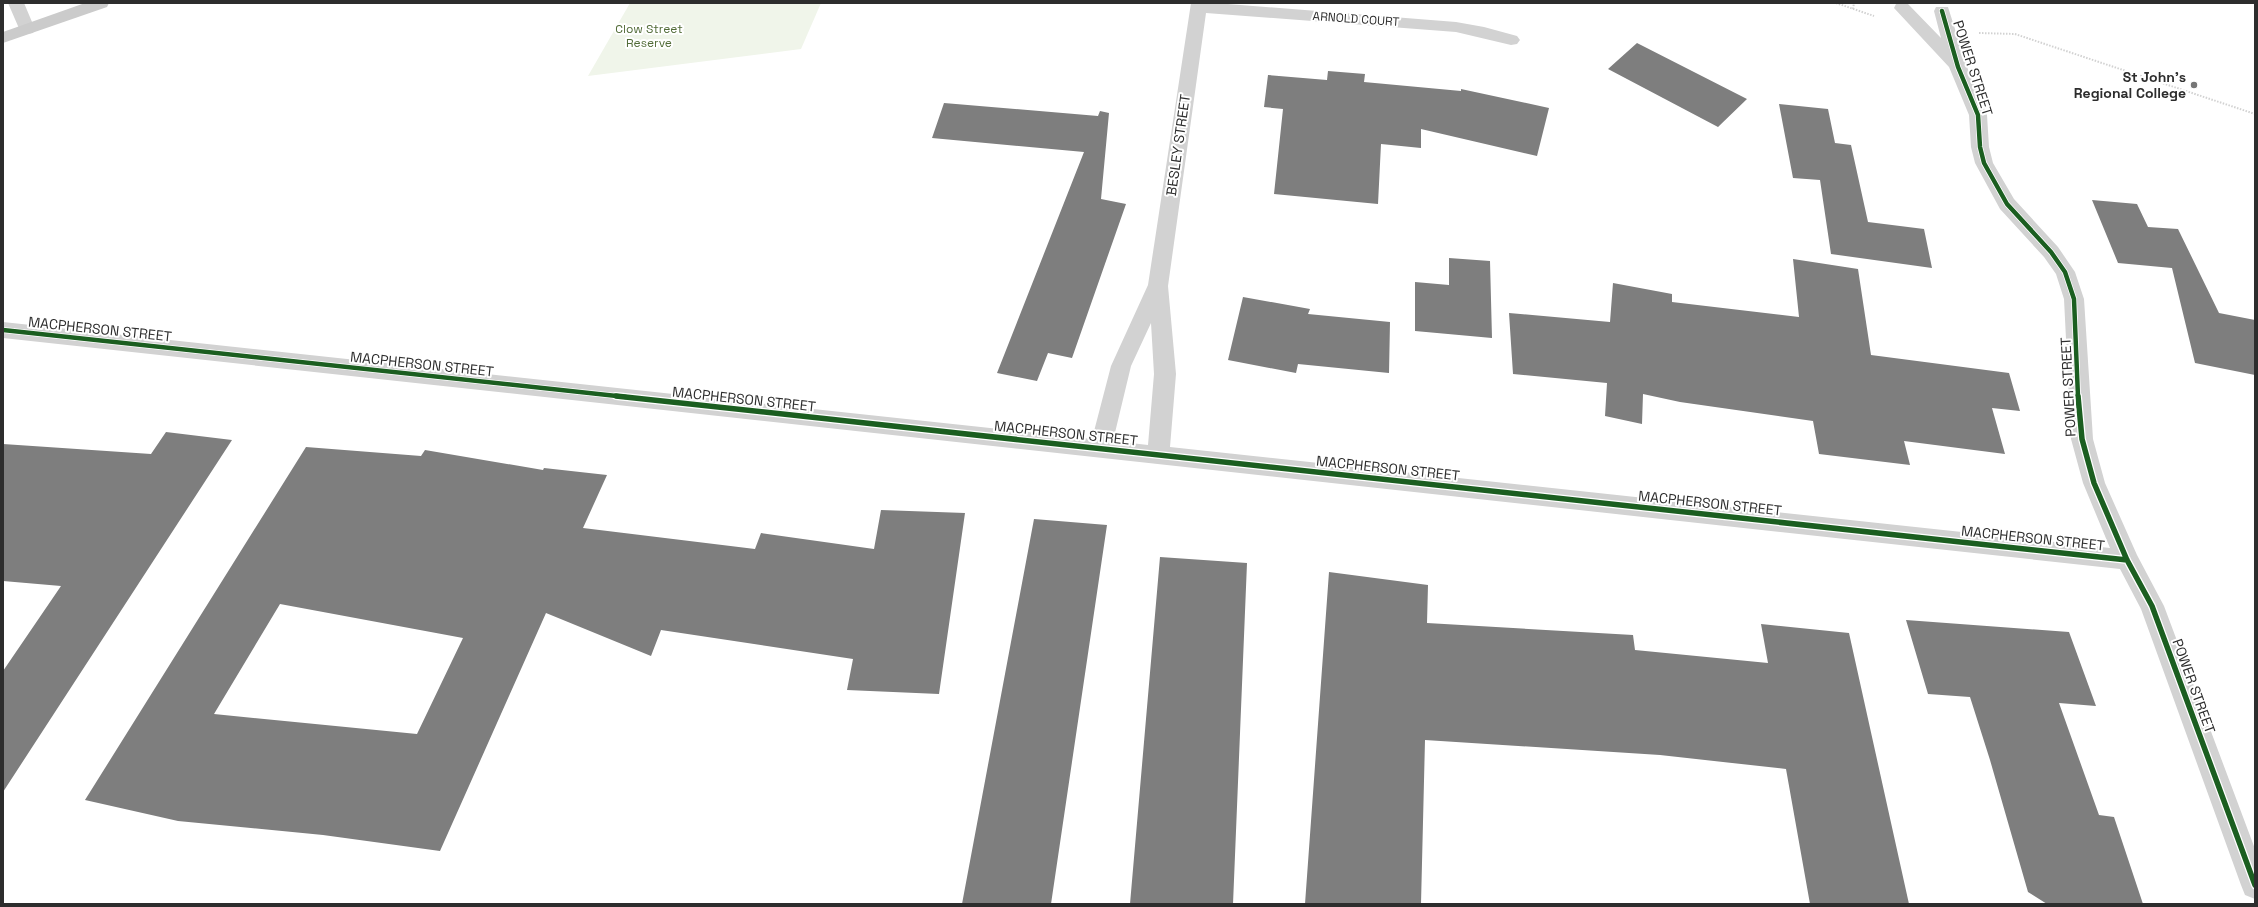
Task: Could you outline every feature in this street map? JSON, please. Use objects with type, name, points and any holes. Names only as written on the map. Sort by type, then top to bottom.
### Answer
[{"type":"main road","points":[[3,38],[101,3]]},
{"type":"street","points":[[16,3],[27,29]]},
{"type":"street","name":"ARNOLD COURT","points":[[1199,5],[1456,27],[1484,32],[1512,40]]},
{"type":"street","name":"BESLEY STREET","points":[[1158,456],[1165,374],[1158,286],[1199,5]]},
{"type":"street","points":[[1895,5],[1924,13],[1946,7]]},
{"type":"street","name":"POWER STREET","points":[[1895,5],[1922,27],[1958,67]]},
{"type":"street","name":"POWER STREET","points":[[1946,7],[1947,32],[1958,67],[1978,115],[1980,147],[1984,163],[2008,204],[2051,252],[2065,272],[2074,299],[2079,411],[2082,439],[2094,482],[2127,560],[2152,606],[2255,885]]},
{"type":"street","name":"BESLEY STREET","points":[[1100,449],[1121,366],[1158,286]]},
{"type":"street","name":"MACPHERSON STREET","points":[[3,330],[2127,560]]},
{"type":"path","points":[[1836,3],[1875,16]]},
{"type":"path","points":[[1853,9],[1854,3]]},
{"type":"path","points":[[1947,32],[2014,34],[2255,114]]},
{"type":"green space","name":"Clow Street Reserve","points":[[630,3],[821,3],[801,49],[588,76]]},
{"type":"building","points":[[1637,43],[1747,99],[1718,127],[1608,69]]},
{"type":"building","points":[[1328,71],[1365,74],[1364,82],[1461,91],[1461,89],[1549,108],[1537,156],[1421,129],[1421,148],[1381,144],[1378,204],[1274,194],[1283,109],[1264,107],[1268,75],[1327,80]]},
{"type":"building","points":[[944,103],[1098,116],[1100,111],[1109,113],[1101,199],[1126,204],[1072,358],[1048,353],[1037,381],[997,373],[1084,152],[932,138]]},
{"type":"building","points":[[1779,104],[1828,109],[1835,143],[1851,145],[1868,222],[1924,229],[1932,268],[1831,254],[1820,180],[1793,178]]},
{"type":"building","points":[[2092,200],[2137,204],[2148,227],[2178,229],[2219,313],[2255,320],[2255,375],[2195,363],[2172,268],[2118,263]]},
{"type":"building","points":[[1449,258],[1490,261],[1492,338],[1415,331],[1415,282],[1449,285]]},
{"type":"building","points":[[1793,259],[1858,269],[1871,355],[2009,373],[2020,411],[1992,408],[2005,454],[1904,441],[1910,465],[1819,454],[1813,421],[1680,402],[1643,394],[1642,424],[1605,416],[1607,383],[1513,374],[1509,313],[1610,322],[1613,283],[1672,294],[1672,302],[1799,317]]},
{"type":"building","points":[[1243,297],[1310,309],[1308,314],[1390,322],[1389,373],[1298,364],[1296,373],[1228,360]]},
{"type":"building","points":[[166,432],[232,440],[3,792],[3,671],[61,586],[3,581],[3,444],[151,454]]},
{"type":"building","points":[[306,447],[421,456],[425,450],[543,470],[544,468],[607,475],[583,528],[755,549],[761,533],[874,549],[881,510],[965,513],[939,694],[847,690],[853,659],[661,630],[651,656],[546,613],[440,851],[323,835],[178,821],[85,800]],"holes":[[[280,604],[463,638],[417,734],[214,714]]]},
{"type":"building","points":[[1034,519],[1107,525],[1051,904],[962,904]]},
{"type":"building","points":[[1160,557],[1247,563],[1233,904],[1130,904]]},
{"type":"building","points":[[1329,572],[1428,585],[1427,623],[1633,635],[1635,650],[1768,663],[1761,624],[1849,633],[1909,904],[1810,904],[1786,769],[1660,755],[1425,740],[1421,904],[1305,904]]},
{"type":"building","points":[[1906,620],[2069,632],[2096,706],[2059,703],[2099,815],[2114,817],[2143,904],[2047,904],[2028,892],[1990,760],[1970,697],[1928,694]]},
{"type":"cycle path","points":[[1942,11],[1958,67],[1978,115],[1980,147],[1984,163],[2007,204],[2051,252],[2065,272],[2074,299],[2079,411],[2082,439],[2094,483],[2127,560],[2152,606],[2255,885]]},
{"type":"cycle path","points":[[3,330],[2127,560]]},
{"type":"place","name":"St John's Regional College","points":[[2194,85]]}]
